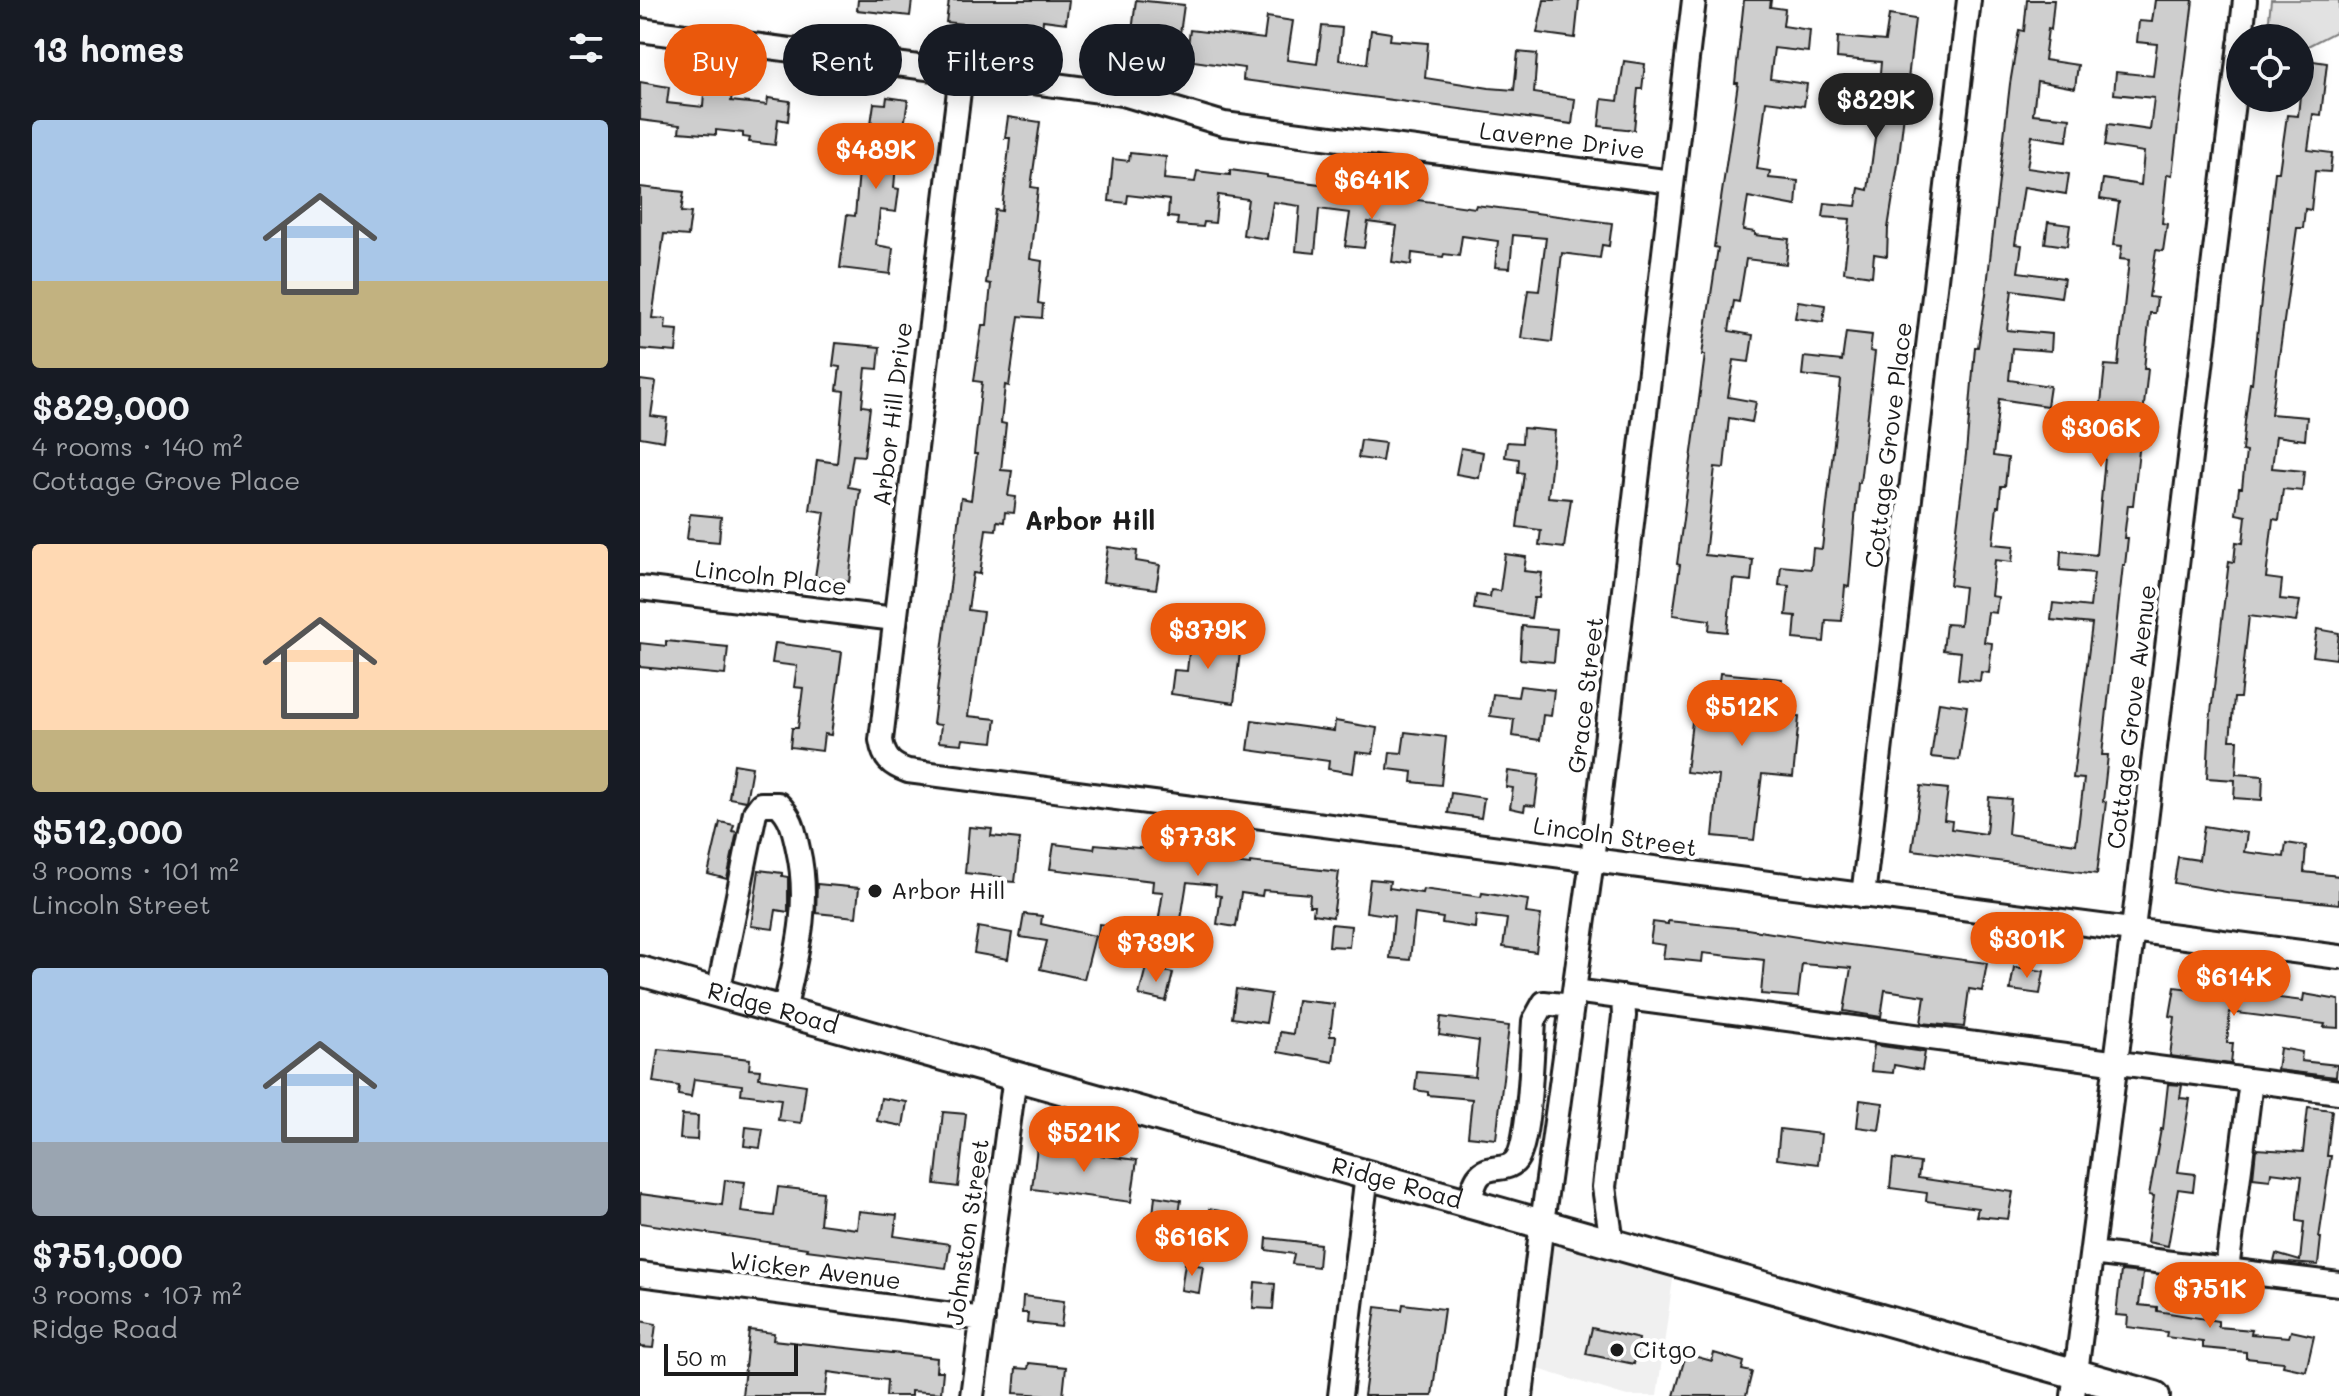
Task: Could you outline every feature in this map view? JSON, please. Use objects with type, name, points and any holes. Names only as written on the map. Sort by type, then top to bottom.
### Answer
[{"type":"main road","name":"Ridge Road","points":[[640,971],[1612,1243],[2075,1385],[2155,1396]]},
{"type":"street","name":"Grace Street","points":[[1521,1396],[1592,860],[1694,0]]},
{"type":"street","name":"Cottage Grove Place","points":[[1863,896],[1969,0]]},
{"type":"street","name":"Cottage Grove Avenue","points":[[2242,24],[2245,0]]},
{"type":"street","name":"Laverne Drive","points":[[640,30],[918,68]]},
{"type":"street","name":"Laverne Drive","points":[[1063,87],[1123,94],[1224,124],[1672,182]]},
{"type":"street","name":"Arbor Hill Drive","points":[[887,760],[881,740],[958,96]]},
{"type":"street","name":"Cottage Grove Avenue","points":[[2075,1385],[2231,112]]},
{"type":"street","name":"Lincoln Place","points":[[640,588],[895,619]]},
{"type":"street","name":"Lincoln Street","points":[[887,760],[908,771],[2339,957]]},
{"type":"street","points":[[718,993],[755,812],[761,804],[778,804],[792,824],[803,869],[804,902],[801,936],[784,1011]]},
{"type":"street","points":[[1612,1243],[1604,1187],[1624,1016],[1623,997]]},
{"type":"street","points":[[1469,1203],[1478,1176],[1485,1171],[1507,1168],[1518,1158],[1525,1130],[1534,1021],[1538,1009],[1544,1003],[1573,998],[1623,997],[2339,1092]]},
{"type":"street","name":"Johnston Street","points":[[972,1396],[1015,1076]]},
{"type":"street","points":[[2227,1270],[2251,1081]]},
{"type":"street","points":[[1340,1396],[1367,1174]]},
{"type":"street","points":[[2092,1253],[2339,1284]]},
{"type":"street","name":"Wicker Avenue","points":[[640,1274],[983,1319]]},
{"type":"shaded area","points":[[2271,0],[2339,0],[2339,30],[2314,43],[2314,24],[2268,24]]},
{"type":"shaded area","points":[[1545,1227],[1675,1264],[1657,1396],[1627,1396],[1528,1366]]},
{"type":"building","points":[[858,0],[912,0],[910,16],[857,10]]},
{"type":"building","points":[[949,0],[1069,0],[1066,23],[1043,20],[1043,24],[946,22]]},
{"type":"building","points":[[1136,0],[1184,5],[1181,24],[1133,24]]},
{"type":"building","points":[[1544,0],[1579,0],[1575,38],[1537,33]]},
{"type":"building","points":[[1744,0],[1771,0],[1770,7],[1785,9],[1783,26],[1810,30],[1808,52],[1774,48],[1770,79],[1807,84],[1804,106],[1766,101],[1757,169],[1770,171],[1769,178],[1798,181],[1796,206],[1748,197],[1743,230],[1755,232],[1755,235],[1789,239],[1786,264],[1746,259],[1739,302],[1734,301],[1729,331],[1753,335],[1749,362],[1734,360],[1728,397],[1756,402],[1752,422],[1729,418],[1724,468],[1715,467],[1705,555],[1753,560],[1751,581],[1733,579],[1727,632],[1709,630],[1710,620],[1673,615],[1705,355],[1702,355],[1718,248],[1714,247],[1738,83],[1735,83]]},
{"type":"building","points":[[2027,0],[2054,0],[2044,60],[2078,65],[2075,88],[2037,81],[2033,114],[2070,118],[2067,141],[2032,136],[2027,168],[2069,174],[2066,194],[2024,187],[2015,244],[2022,245],[2018,272],[2064,278],[2061,297],[2012,290],[2007,330],[2052,334],[2051,351],[2012,348],[2009,380],[2050,386],[2047,406],[1999,399],[1993,456],[2008,458],[2005,486],[2001,486],[1997,506],[1993,544],[2014,546],[2012,562],[1995,560],[1991,596],[1998,597],[1996,613],[1988,612],[1984,642],[1992,643],[1989,673],[1981,672],[1980,681],[1958,679],[1961,652],[1943,650],[1946,624],[1960,625],[1964,587],[1950,585],[1975,347],[1978,347],[1986,294],[2010,84],[2019,30],[2024,31]]},
{"type":"building","points":[[2155,0],[2193,0],[2172,175],[2167,174],[2162,223],[2167,224],[2163,251],[2156,250],[2149,297],[2157,298],[2155,313],[2150,313],[2144,369],[2148,369],[2133,505],[2128,505],[2124,538],[2128,538],[2102,755],[2108,755],[2097,874],[1912,850],[1921,786],[1948,789],[1944,820],[1952,821],[1951,829],[1986,834],[1989,797],[2011,799],[2008,834],[2076,844],[2084,779],[2073,778],[2092,624],[2051,620],[2053,603],[2090,607],[2094,573],[2060,570],[2061,551],[2096,555],[2109,414],[2100,413],[2105,365],[2118,366],[2129,260],[2120,259],[2122,246],[2113,245],[2119,202],[2100,199],[2103,179],[2141,185],[2144,152],[2105,146],[2108,124],[2150,130],[2154,98],[2114,94],[2116,72],[2153,76],[2157,44],[2137,42],[2139,21],[2152,22]]},
{"type":"building","points":[[1889,15],[1915,19],[1887,256],[1874,254],[1872,276],[1844,272],[1850,219],[1823,217],[1825,203],[1856,206],[1859,188],[1868,190],[1878,116],[1831,109],[1834,89],[1878,96],[1881,62],[1837,58],[1838,37],[1885,41]]},
{"type":"building","points":[[1267,17],[1293,21],[1287,60],[1317,64],[1322,26],[1342,28],[1339,60],[1367,64],[1371,30],[1391,33],[1390,40],[1428,43],[1425,78],[1514,90],[1518,52],[1537,54],[1534,93],[1575,99],[1572,124],[1243,80],[1244,68],[1195,61],[1195,31],[1264,39]]},
{"type":"building","points":[[1624,61],[1645,64],[1642,89],[1638,89],[1634,130],[1599,126],[1602,99],[1618,101]]},
{"type":"building","points":[[2314,61],[2327,63],[2321,115],[2313,114],[2308,150],[2332,153],[2330,172],[2315,171],[2311,210],[2305,209],[2303,228],[2297,228],[2271,414],[2307,417],[2305,440],[2276,436],[2272,468],[2304,471],[2302,491],[2283,489],[2279,520],[2273,519],[2266,578],[2282,580],[2280,599],[2300,601],[2296,622],[2249,616],[2240,698],[2234,698],[2230,740],[2238,740],[2236,774],[2263,776],[2262,800],[2234,798],[2235,780],[2207,778],[2210,721],[2229,561],[2234,562],[2236,542],[2243,543],[2246,516],[2236,514],[2239,488],[2242,488],[2245,421],[2252,383],[2275,172],[2279,172],[2287,115],[2298,116],[2298,112],[2314,112]]},
{"type":"building","points":[[640,82],[664,86],[667,103],[703,107],[704,96],[732,96],[731,101],[767,105],[768,98],[790,101],[788,121],[778,119],[775,145],[749,142],[750,138],[743,137],[743,133],[716,130],[716,135],[679,132],[680,125],[640,120]]},
{"type":"building","points":[[887,97],[908,100],[900,152],[897,151],[894,188],[899,189],[896,212],[880,210],[876,245],[893,248],[890,274],[840,268],[847,215],[855,216],[859,171],[864,172],[874,103],[886,104]]},
{"type":"building","points":[[1008,117],[1040,122],[1031,187],[1038,188],[1030,259],[1042,261],[1038,303],[1043,304],[1042,318],[1019,316],[1001,423],[1006,424],[1001,470],[1012,471],[1008,496],[1016,497],[1014,513],[1005,512],[1004,522],[997,521],[996,530],[986,529],[980,574],[973,573],[968,610],[983,612],[968,716],[996,719],[993,742],[963,739],[962,744],[939,742],[941,725],[933,724],[961,498],[971,500],[977,454],[974,454],[982,382],[974,381],[982,325],[987,325],[991,284],[986,283],[995,210],[1002,211],[1010,138],[1005,138]]},
{"type":"building","points":[[1130,153],[1166,157],[1164,179],[1195,182],[1197,171],[1230,175],[1230,170],[1410,196],[1410,199],[1612,223],[1609,246],[1602,245],[1600,258],[1562,253],[1552,342],[1521,338],[1528,290],[1539,291],[1546,238],[1513,235],[1510,268],[1495,267],[1498,241],[1462,236],[1459,256],[1412,253],[1411,265],[1392,262],[1397,226],[1368,222],[1364,248],[1345,246],[1350,213],[1319,209],[1315,253],[1296,251],[1300,206],[1273,202],[1267,239],[1243,235],[1248,199],[1218,195],[1215,223],[1204,222],[1203,227],[1177,225],[1178,218],[1168,217],[1169,200],[1128,195],[1127,203],[1109,201],[1113,159],[1129,161]]},
{"type":"building","points":[[640,187],[684,192],[681,212],[691,213],[688,236],[664,234],[652,318],[666,319],[665,329],[678,330],[676,352],[640,349]]},
{"type":"building","points":[[2048,222],[2070,225],[2067,246],[2045,243]]},
{"type":"building","points":[[1798,301],[1825,305],[1823,322],[1795,318]]},
{"type":"building","points":[[1846,332],[1872,335],[1870,351],[1875,352],[1858,483],[1849,587],[1845,586],[1842,621],[1826,620],[1824,642],[1794,639],[1796,616],[1786,615],[1789,586],[1779,585],[1781,566],[1811,569],[1813,548],[1822,549],[1841,380],[1802,375],[1804,357],[1842,361]]},
{"type":"building","points":[[836,343],[880,347],[878,369],[866,368],[862,406],[870,407],[864,456],[853,455],[848,487],[860,489],[849,582],[815,577],[825,512],[810,510],[817,460],[837,463],[844,391],[837,390],[840,367],[833,366]]},
{"type":"building","points":[[640,380],[656,382],[651,416],[667,418],[664,441],[640,437]]},
{"type":"building","points":[[1523,428],[1555,431],[1548,497],[1571,499],[1564,548],[1539,545],[1541,530],[1517,527],[1524,473],[1518,472],[1519,459],[1505,457],[1507,442],[1522,443]]},
{"type":"building","points":[[1361,440],[1385,443],[1382,461],[1358,458]]},
{"type":"building","points":[[1461,448],[1483,452],[1479,478],[1456,474]]},
{"type":"building","points":[[690,514],[721,517],[719,542],[687,539]]},
{"type":"building","points":[[1108,547],[1137,551],[1136,561],[1160,565],[1156,589],[1103,582]]},
{"type":"building","points":[[1505,554],[1526,557],[1524,571],[1542,573],[1539,598],[1534,598],[1531,618],[1474,609],[1476,595],[1490,597],[1491,590],[1500,591]]},
{"type":"building","points":[[1522,626],[1557,629],[1554,662],[1520,659]]},
{"type":"building","points":[[2317,629],[2339,633],[2336,659],[2313,656]]},
{"type":"building","points":[[1191,634],[1226,638],[1225,650],[1240,652],[1234,703],[1171,694],[1174,670],[1187,671]]},
{"type":"building","points":[[666,641],[728,647],[725,675],[640,667],[640,643],[666,646]]},
{"type":"building","points":[[775,643],[842,652],[831,735],[824,734],[822,751],[790,747],[792,728],[798,728],[803,688],[794,687],[797,666],[772,663]]},
{"type":"building","points":[[1720,673],[1782,679],[1778,714],[1799,717],[1793,777],[1762,774],[1754,840],[1713,836],[1719,776],[1686,772],[1694,705],[1716,708]]},
{"type":"building","points":[[1520,686],[1554,690],[1551,716],[1543,715],[1540,740],[1512,736],[1514,719],[1490,716],[1493,694],[1518,697]]},
{"type":"building","points":[[1939,702],[1967,706],[1959,760],[1931,757]]},
{"type":"building","points":[[1252,720],[1334,731],[1335,721],[1377,728],[1373,754],[1356,752],[1353,773],[1328,769],[1329,761],[1248,750]]},
{"type":"building","points":[[1405,732],[1446,737],[1441,785],[1412,782],[1413,772],[1388,769],[1390,752],[1402,753]]},
{"type":"building","points":[[734,764],[752,767],[746,801],[729,798]]},
{"type":"building","points":[[1508,771],[1539,775],[1535,806],[1525,805],[1524,811],[1510,808],[1513,788],[1506,787]]},
{"type":"building","points":[[1451,793],[1484,798],[1481,818],[1448,813]]},
{"type":"building","points":[[720,822],[734,825],[732,831],[737,832],[727,879],[708,874]]},
{"type":"building","points":[[2204,826],[2247,833],[2244,852],[2284,857],[2286,843],[2306,846],[2304,872],[2339,876],[2339,904],[2232,893],[2174,883],[2178,857],[2199,860]]},
{"type":"building","points":[[969,827],[992,829],[991,836],[1020,839],[1015,882],[1001,881],[1002,877],[965,873]]},
{"type":"building","points":[[1054,844],[1094,849],[1095,844],[1194,853],[1214,856],[1214,861],[1339,872],[1333,917],[1313,914],[1314,906],[1309,906],[1310,894],[1263,890],[1262,896],[1241,893],[1236,927],[1217,924],[1221,896],[1215,895],[1216,885],[1187,882],[1179,932],[1157,929],[1163,892],[1152,891],[1153,881],[1050,869]]},
{"type":"building","points":[[759,870],[782,873],[782,876],[788,877],[788,912],[776,910],[773,929],[751,926]]},
{"type":"building","points":[[1370,879],[1390,881],[1389,888],[1422,893],[1423,889],[1528,900],[1526,913],[1541,915],[1536,952],[1503,947],[1507,919],[1476,915],[1475,928],[1442,923],[1443,918],[1415,914],[1410,960],[1390,958],[1394,916],[1366,912]]},
{"type":"building","points":[[817,884],[859,888],[856,917],[816,913]]},
{"type":"building","points":[[1024,914],[1042,916],[1041,924],[1095,936],[1084,979],[1040,969],[1047,941],[1020,937]]},
{"type":"building","points":[[1668,921],[1987,963],[1982,991],[1969,989],[1964,1027],[1921,1023],[1925,996],[1885,990],[1881,1017],[1844,1011],[1851,968],[1802,964],[1798,997],[1761,994],[1764,960],[1703,953],[1702,962],[1663,958],[1665,945],[1650,943],[1653,922],[1668,924]]},
{"type":"building","points":[[1099,924],[1117,926],[1115,949],[1097,947]]},
{"type":"building","points":[[1331,924],[1351,926],[1349,947],[1329,946]]},
{"type":"building","points":[[978,927],[1012,933],[1008,959],[974,953]]},
{"type":"building","points":[[1132,944],[1151,948],[1147,966],[1128,962]]},
{"type":"building","points":[[1146,967],[1173,973],[1166,1001],[1139,995]]},
{"type":"building","points":[[2014,967],[2044,971],[2040,994],[2010,990]]},
{"type":"building","points":[[2206,984],[2233,987],[2232,992],[2303,1001],[2304,994],[2339,1000],[2339,1028],[2230,1012],[2227,1043],[2233,1043],[2231,1064],[2170,1056],[2175,1017],[2170,1016],[2175,987],[2205,991]]},
{"type":"building","points":[[1236,989],[1271,994],[1266,1023],[1232,1018]]},
{"type":"building","points":[[1297,1000],[1334,1004],[1330,1036],[1336,1036],[1333,1062],[1278,1052],[1280,1032],[1293,1034]]},
{"type":"building","points":[[1441,1017],[1509,1026],[1496,1139],[1468,1136],[1472,1099],[1428,1095],[1428,1092],[1415,1090],[1417,1072],[1475,1077],[1479,1041],[1439,1035]]},
{"type":"building","points":[[1874,1045],[1925,1052],[1922,1070],[1894,1065],[1893,1073],[1871,1071]]},
{"type":"building","points":[[2280,1048],[2302,1052],[2301,1061],[2337,1065],[2336,1077],[2277,1070]]},
{"type":"building","points":[[658,1049],[750,1059],[749,1069],[760,1070],[759,1078],[806,1085],[801,1123],[778,1120],[781,1099],[741,1094],[742,1085],[694,1079],[691,1097],[678,1095],[679,1086],[653,1082]]},
{"type":"building","points":[[2168,1084],[2182,1085],[2180,1098],[2190,1099],[2178,1172],[2195,1174],[2193,1191],[2178,1189],[2168,1246],[2147,1242],[2154,1196],[2149,1195],[2163,1129]]},
{"type":"building","points":[[881,1098],[907,1102],[903,1126],[877,1121]]},
{"type":"building","points":[[1860,1100],[1883,1103],[1879,1130],[1857,1127]]},
{"type":"building","points":[[2308,1107],[2332,1110],[2327,1156],[2331,1156],[2318,1265],[2274,1262],[2276,1254],[2300,1261],[2304,1222],[2297,1221],[2297,1215],[2302,1176],[2271,1172],[2270,1180],[2253,1178],[2256,1149],[2303,1152]]},
{"type":"building","points":[[943,1112],[966,1114],[958,1187],[935,1184]]},
{"type":"building","points":[[682,1115],[698,1116],[697,1140],[680,1139]]},
{"type":"building","points":[[746,1127],[763,1129],[760,1148],[744,1146]]},
{"type":"building","points":[[1780,1129],[1821,1134],[1818,1164],[1777,1159]]},
{"type":"building","points":[[1037,1147],[1137,1160],[1131,1202],[1032,1189]]},
{"type":"building","points":[[1893,1159],[1920,1163],[1918,1178],[2013,1192],[2008,1219],[1976,1216],[1978,1208],[1926,1201],[1927,1193],[1890,1188]]},
{"type":"building","points":[[725,1180],[745,1182],[741,1212],[774,1216],[778,1187],[823,1192],[820,1224],[857,1229],[859,1211],[897,1215],[894,1236],[950,1244],[946,1268],[806,1250],[640,1223],[640,1194],[722,1205]]},
{"type":"building","points":[[1155,1196],[1181,1200],[1177,1228],[1152,1225]]},
{"type":"building","points":[[1209,1209],[1226,1212],[1221,1242],[1203,1239]]},
{"type":"building","points":[[1267,1238],[1320,1244],[1318,1267],[1292,1264],[1294,1254],[1266,1250]]},
{"type":"building","points":[[1185,1263],[1203,1266],[1199,1293],[1181,1290]]},
{"type":"building","points":[[2121,1271],[2143,1273],[2139,1305],[2218,1321],[2218,1327],[2252,1330],[2251,1334],[2289,1337],[2291,1331],[2314,1336],[2306,1371],[2283,1366],[2284,1362],[2246,1358],[2246,1352],[2203,1348],[2203,1342],[2166,1337],[2167,1332],[2127,1327],[2128,1316],[2116,1315]]},
{"type":"building","points":[[1255,1282],[1275,1284],[1273,1309],[1253,1308]]},
{"type":"building","points":[[1023,1296],[1064,1301],[1061,1327],[1027,1323],[1028,1313],[1022,1313]]},
{"type":"building","points":[[1403,1304],[1444,1309],[1432,1396],[1364,1396],[1376,1307],[1402,1310]]},
{"type":"building","points":[[640,1321],[656,1324],[653,1348],[640,1347]]},
{"type":"building","points":[[1592,1328],[1639,1339],[1634,1364],[1586,1354]]},
{"type":"building","points":[[749,1330],[774,1333],[773,1340],[937,1358],[936,1371],[943,1371],[941,1393],[911,1391],[911,1396],[886,1396],[887,1380],[828,1372],[825,1396],[742,1396]]},
{"type":"building","points":[[1714,1353],[1744,1362],[1742,1370],[1752,1372],[1746,1396],[1674,1396],[1686,1354],[1712,1361]]},
{"type":"building","points":[[1029,1363],[1066,1367],[1063,1396],[1014,1393],[1016,1368],[1028,1369]]},
{"type":"place","name":"Arbor Hill","points":[[875,891]]},
{"type":"place","name":"Citgo","points":[[1617,1350]]},
{"type":"district","name":"Arbor Hill","points":[[1090,521]]}]
